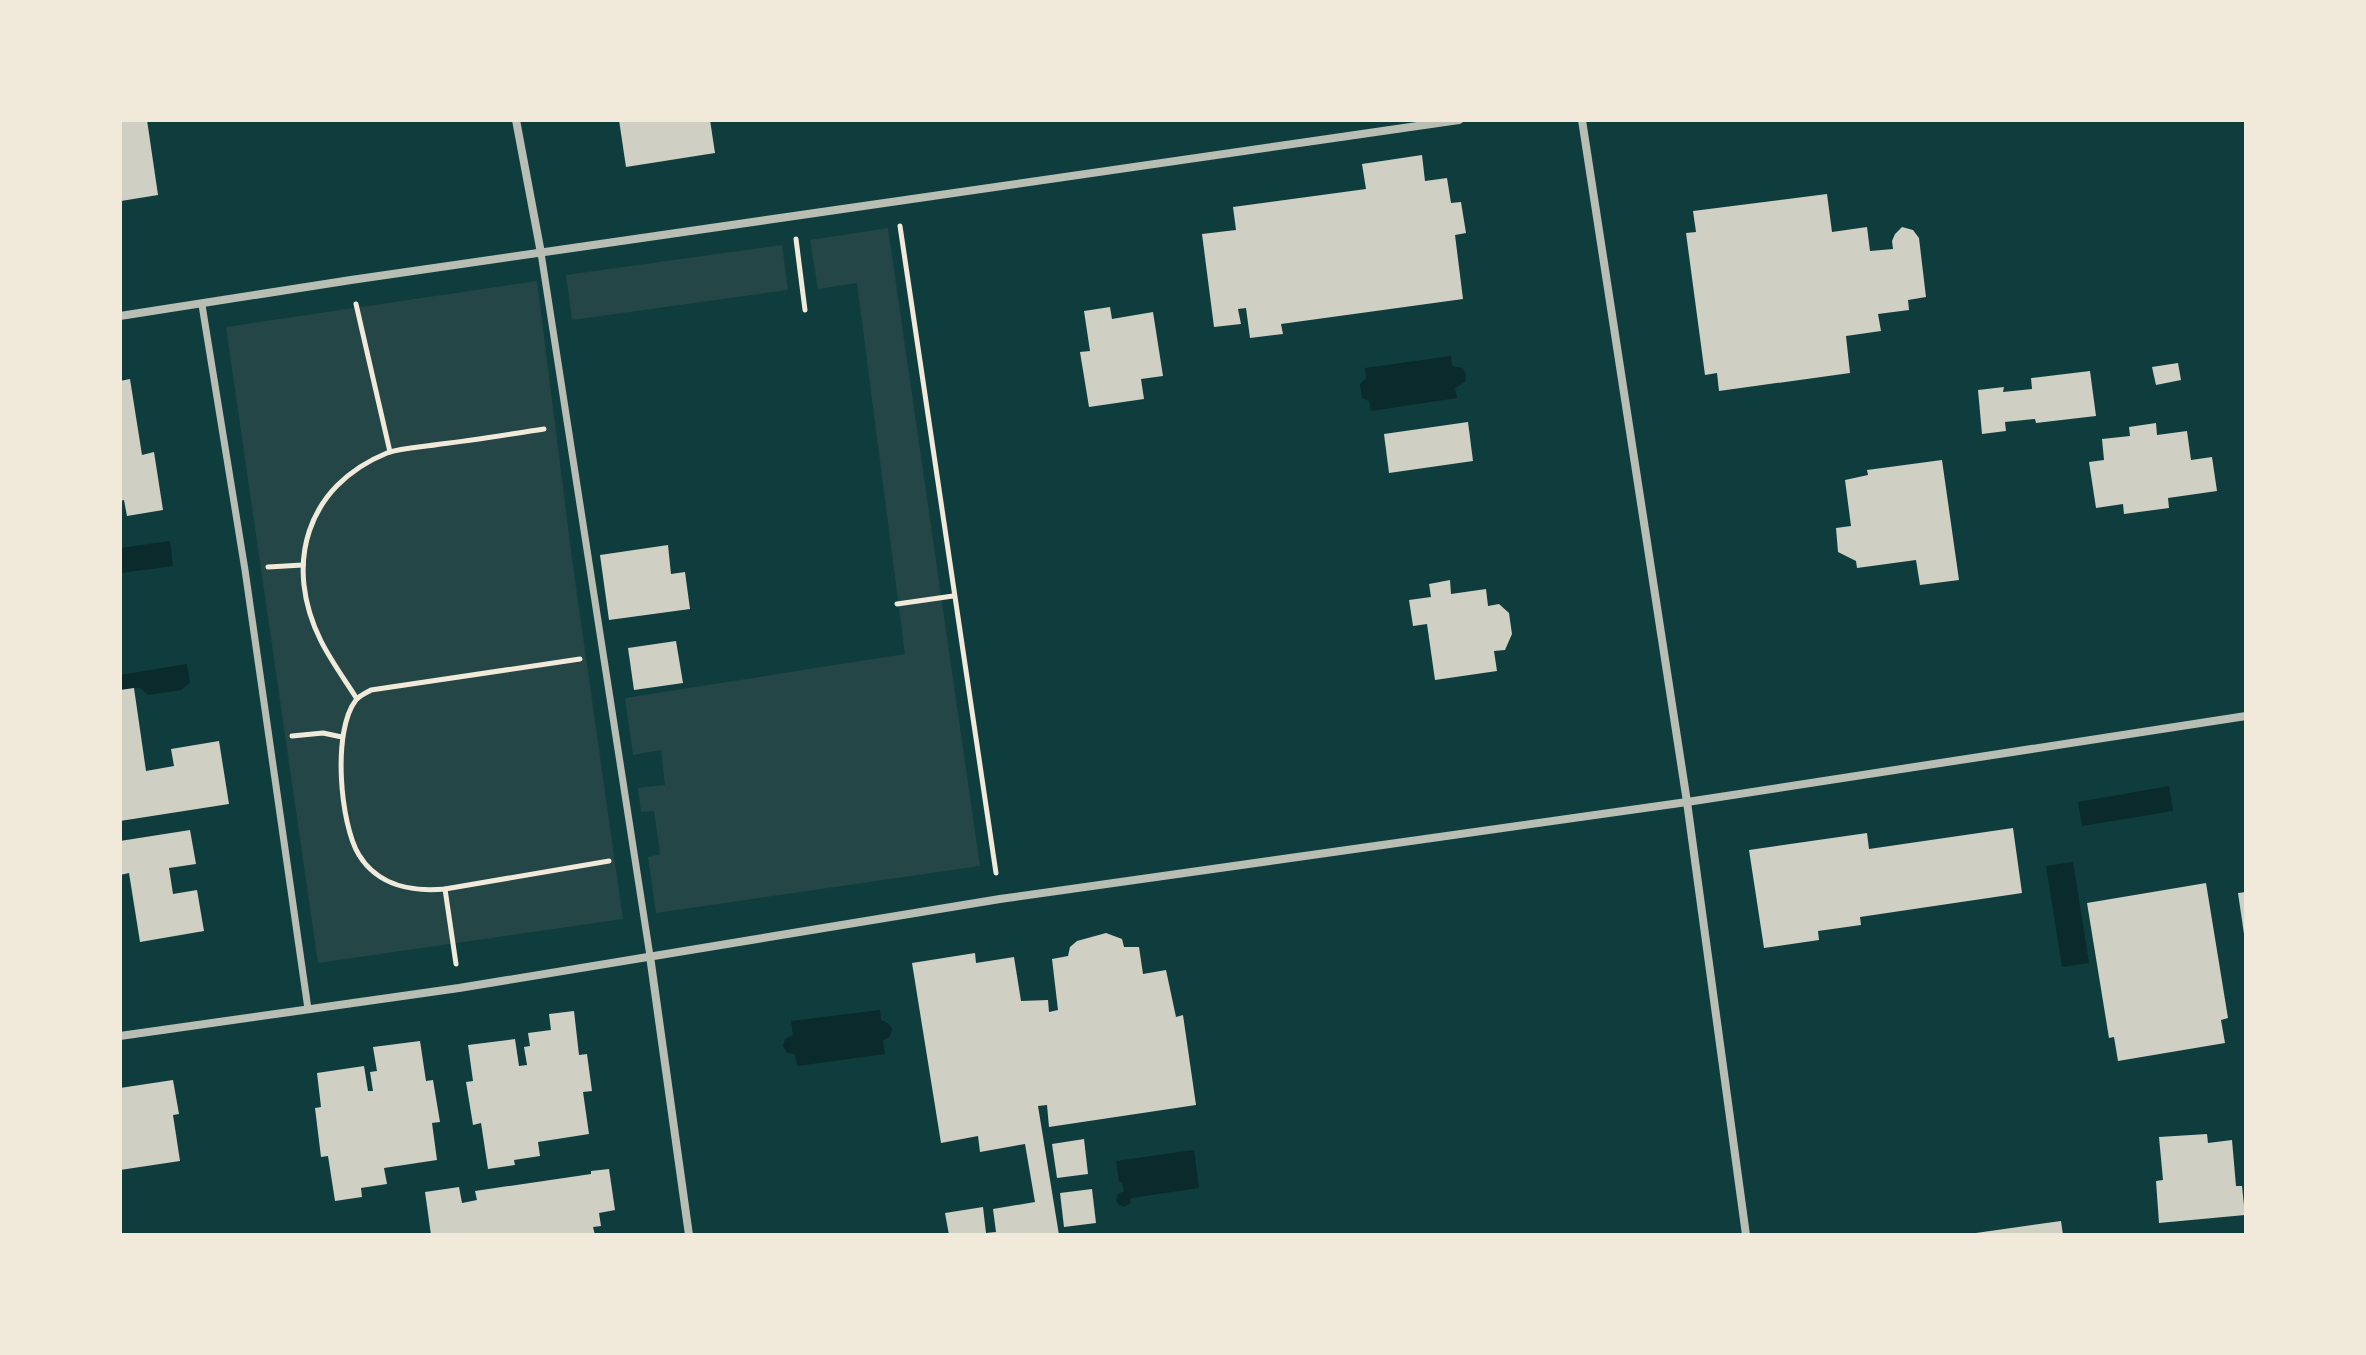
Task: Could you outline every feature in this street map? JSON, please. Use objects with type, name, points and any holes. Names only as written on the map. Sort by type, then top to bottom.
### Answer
[{"type":"street","points":[[516,120],[541,253],[650,956],[689,1235]]},
{"type":"street","points":[[120,316],[1459,120]]},
{"type":"street","points":[[1582,120],[1687,802],[1746,1235]]},
{"type":"street","points":[[202,305],[245,570],[308,1009]]},
{"type":"street","points":[[120,1036],[459,988],[1000,899],[1687,802],[2246,716]]},
{"type":"path","points":[[896,201],[1000,899]]},
{"type":"path","points":[[793,216],[805,310]]},
{"type":"path","points":[[351,280],[390,452]]},
{"type":"path","points":[[357,699],[321,641],[310,613],[303,565],[306,538],[313,517],[331,492],[364,464],[390,452],[567,425]]},
{"type":"path","points":[[245,570],[303,565]]},
{"type":"path","points":[[897,604],[953,596]]},
{"type":"path","points":[[603,655],[371,690],[357,699],[347,717],[342,737],[340,767],[345,805],[359,855],[378,875],[395,885],[420,891],[633,857]]},
{"type":"path","points":[[269,739],[310,733],[342,737]]},
{"type":"path","points":[[445,889],[459,988]]},
{"type":"shaded area","points":[[888,228],[980,866],[656,913],[648,857],[660,854],[654,811],[641,812],[638,788],[665,785],[661,750],[633,755],[625,698],[905,654],[857,283],[818,289],[810,240]]},
{"type":"shaded area","points":[[782,245],[788,290],[572,320],[566,275]]},
{"type":"shaded area","points":[[537,281],[572,559],[623,919],[318,963],[226,327]]},
{"type":"shaded area","points":[[1451,356],[1452,366],[1463,368],[1466,375],[1465,382],[1455,388],[1457,398],[1371,411],[1369,401],[1362,398],[1360,384],[1366,378],[1365,368]]},
{"type":"shaded area","points":[[170,541],[173,566],[120,573],[120,548]]},
{"type":"shaded area","points":[[187,664],[190,683],[181,690],[148,695],[140,688],[120,690],[120,675]]},
{"type":"shaded area","points":[[2169,786],[2173,811],[2082,826],[2078,802]]},
{"type":"shaded area","points":[[2073,862],[2089,963],[2062,967],[2046,866]]},
{"type":"shaded area","points":[[880,1010],[881,1020],[892,1029],[890,1036],[883,1041],[885,1054],[797,1066],[795,1054],[787,1053],[783,1046],[785,1039],[793,1035],[791,1021]]},
{"type":"shaded area","points":[[1194,1150],[1199,1188],[1131,1198],[1130,1204],[1124,1207],[1119,1205],[1116,1200],[1118,1194],[1124,1191],[1122,1182],[1119,1182],[1116,1161]]},
{"type":"building","points":[[120,120],[147,120],[158,195],[121,201]]},
{"type":"building","points":[[619,120],[710,120],[715,153],[626,167]]},
{"type":"building","points":[[1422,155],[1425,181],[1447,178],[1451,203],[1461,202],[1466,233],[1455,235],[1463,299],[1281,324],[1283,334],[1250,338],[1246,308],[1238,309],[1241,324],[1214,327],[1202,234],[1236,230],[1233,207],[1366,189],[1362,164]]},
{"type":"building","points":[[1827,194],[1832,232],[1867,227],[1870,251],[1893,249],[1892,241],[1902,227],[1913,230],[1919,238],[1926,297],[1908,300],[1909,310],[1878,314],[1881,331],[1846,336],[1850,373],[1719,391],[1717,373],[1705,375],[1686,233],[1696,232],[1693,211]]},
{"type":"building","points":[[1110,307],[1112,319],[1153,312],[1163,376],[1141,379],[1144,399],[1089,407],[1080,352],[1090,351],[1084,311]]},
{"type":"building","points":[[2178,363],[2181,380],[2156,385],[2152,367]]},
{"type":"building","points":[[2090,371],[2096,416],[2036,423],[2035,419],[2005,422],[2006,431],[1982,434],[1978,390],[2004,387],[2003,392],[2032,389],[2031,378]]},
{"type":"building","points":[[130,379],[142,455],[154,452],[163,510],[127,516],[124,500],[120,501],[120,381]]},
{"type":"building","points":[[1468,422],[1473,461],[1389,473],[1384,434]]},
{"type":"building","points":[[2156,423],[2157,435],[2187,431],[2191,460],[2212,457],[2217,491],[2168,498],[2169,508],[2124,514],[2123,504],[2096,508],[2089,462],[2104,460],[2102,439],[2130,436],[2129,427]]},
{"type":"building","points":[[1942,460],[1959,580],[1920,585],[1916,560],[1857,568],[1856,561],[1838,552],[1836,528],[1851,526],[1845,480],[1868,475],[1867,470]]},
{"type":"building","points":[[668,545],[671,574],[685,572],[690,609],[609,620],[600,555]]},
{"type":"building","points":[[1450,580],[1451,594],[1486,589],[1488,606],[1499,604],[1509,613],[1512,634],[1505,650],[1494,651],[1497,671],[1435,680],[1427,624],[1413,626],[1409,600],[1431,597],[1429,584]]},
{"type":"building","points":[[676,641],[683,683],[634,690],[628,648]]},
{"type":"building","points":[[134,688],[146,771],[174,766],[171,749],[219,741],[229,804],[120,821],[120,690]]},
{"type":"building","points":[[2013,828],[2022,893],[1860,917],[1861,925],[1818,931],[1819,940],[1764,948],[1749,850],[1867,833],[1869,849]]},
{"type":"building","points":[[190,830],[196,864],[169,868],[173,894],[197,890],[204,931],[140,942],[129,873],[120,875],[120,841]]},
{"type":"building","points":[[2206,883],[2228,1018],[2221,1020],[2225,1043],[2118,1061],[2114,1037],[2109,1038],[2087,903]]},
{"type":"building","points":[[2246,892],[2246,934],[2244,934],[2238,893]]},
{"type":"building","points":[[1106,933],[1122,939],[1124,947],[1139,947],[1143,974],[1166,970],[1176,1017],[1183,1015],[1196,1105],[1049,1127],[1047,1105],[1038,1106],[1059,1235],[949,1235],[945,1213],[983,1207],[986,1233],[996,1232],[993,1209],[1035,1202],[1025,1144],[980,1152],[978,1136],[941,1143],[912,963],[975,953],[976,963],[1014,957],[1021,1001],[1048,1000],[1049,1012],[1058,1010],[1052,959],[1068,956],[1070,947],[1077,941]]},
{"type":"building","points":[[574,1011],[579,1055],[587,1054],[592,1091],[583,1092],[589,1134],[538,1142],[540,1156],[514,1160],[515,1165],[488,1169],[481,1123],[473,1125],[466,1082],[473,1081],[468,1045],[515,1039],[519,1066],[527,1065],[524,1047],[530,1046],[528,1033],[551,1030],[549,1014]]},
{"type":"building","points":[[420,1041],[426,1081],[433,1080],[440,1122],[432,1123],[437,1160],[384,1168],[387,1184],[361,1188],[362,1197],[335,1201],[328,1156],[321,1157],[315,1108],[321,1107],[317,1073],[364,1066],[368,1091],[373,1091],[370,1072],[377,1071],[373,1047]]},
{"type":"building","points":[[173,1080],[179,1114],[173,1115],[180,1161],[120,1170],[120,1088]]},
{"type":"building","points":[[2207,1134],[2208,1143],[2232,1140],[2236,1186],[2242,1186],[2245,1215],[2159,1223],[2156,1181],[2163,1180],[2159,1137]]},
{"type":"building","points":[[1084,1139],[1088,1174],[1057,1178],[1052,1144]]},
{"type":"building","points":[[609,1169],[615,1210],[599,1213],[601,1226],[593,1227],[595,1235],[431,1235],[425,1192],[459,1187],[462,1203],[477,1200],[475,1191]]},
{"type":"building","points":[[1092,1189],[1096,1223],[1064,1227],[1060,1193]]},
{"type":"building","points":[[2061,1221],[2063,1235],[1976,1235],[1976,1233]]}]
